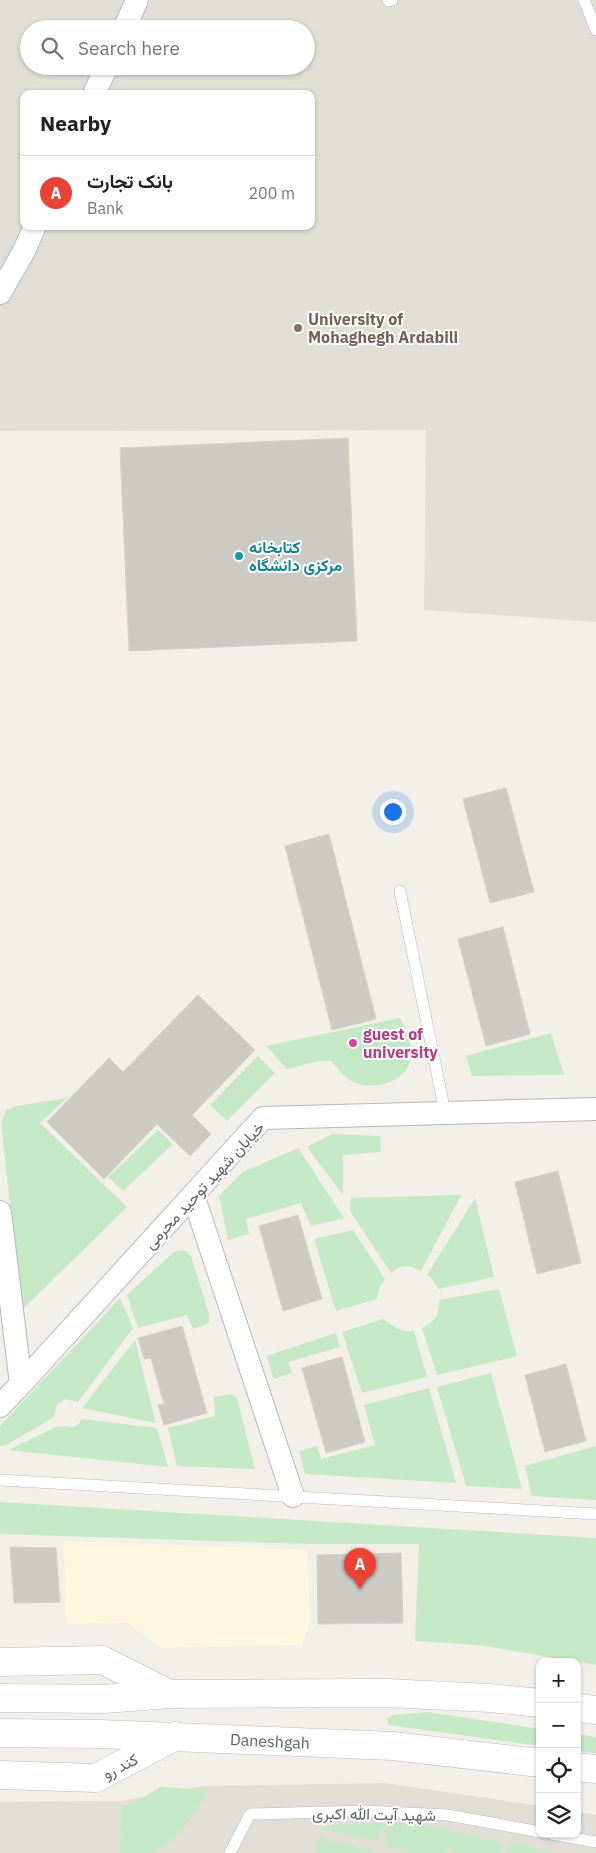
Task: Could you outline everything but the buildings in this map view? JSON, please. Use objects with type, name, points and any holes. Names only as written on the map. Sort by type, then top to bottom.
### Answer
[{"type":"main road","points":[[0,1662],[102,1660],[170,1694]]},
{"type":"main road","points":[[0,1698],[104,1698],[170,1694],[386,1693],[490,1698],[536,1704]]},
{"type":"main road","points":[[581,1708],[596,1710]]},
{"type":"main road","name":"Daneshgah","points":[[0,1733],[176,1736],[393,1746],[536,1763]]},
{"type":"main road","name":"کند رو","points":[[0,1775],[96,1778],[176,1736]]},
{"type":"main road","points":[[581,1767],[596,1769]]},
{"type":"street","points":[[128,20],[137,0]]},
{"type":"street","points":[[96,90],[103,75]]},
{"type":"street","points":[[0,293],[24,251],[33,230]]},
{"type":"street","name":"خیابان شهید توحید محرمی","points":[[0,1406],[263,1118],[596,1109]]},
{"type":"street","points":[[193,1195],[293,1496]]},
{"type":"street","points":[[0,1212],[21,1384]]},
{"type":"lane","points":[[584,0],[596,30]]},
{"type":"lane","points":[[400,891],[445,1112]]},
{"type":"lane","points":[[0,1480],[596,1514]]},
{"type":"lane","name":"شهید آیت الله اکبری","points":[[230,1853],[250,1814],[364,1811],[448,1815],[536,1831]]},
{"type":"lane","points":[[574,1838],[596,1842]]},
{"type":"shaded area","name":"University of Mohaghegh Ardabili","points":[[0,0],[596,0],[596,622],[424,610],[426,430],[0,431]]},
{"type":"shaded area","points":[[64,1541],[307,1550],[310,1623],[302,1645],[161,1648],[128,1623],[66,1624]]},
{"type":"shaded area","points":[[385,1783],[536,1805],[536,1838],[581,1838],[581,1813],[596,1815],[596,1853],[0,1853],[0,1802],[121,1801],[203,1786]]},
{"type":"green space","points":[[400,1018],[411,1050],[409,1065],[396,1079],[386,1083],[365,1085],[355,1083],[345,1076],[331,1061],[319,1061],[287,1069],[266,1046]]},
{"type":"green space","points":[[551,1033],[564,1075],[472,1076],[466,1056]]},
{"type":"green space","points":[[258,1056],[275,1073],[227,1121],[210,1105]]},
{"type":"green space","points":[[67,1098],[40,1123],[127,1207],[22,1310],[1,1124],[6,1110],[17,1106]]},
{"type":"green space","points":[[158,1130],[173,1144],[123,1191],[108,1177]]},
{"type":"green space","points":[[332,1134],[380,1136],[381,1152],[343,1155],[343,1195],[307,1147]]},
{"type":"green space","points":[[298,1148],[344,1218],[311,1226],[301,1203],[246,1219],[249,1234],[228,1240],[219,1196],[243,1172]]},
{"type":"green space","points":[[461,1195],[421,1271],[403,1266],[391,1273],[350,1211],[351,1198]]},
{"type":"green space","points":[[475,1198],[494,1277],[438,1289],[434,1281],[427,1275]]},
{"type":"green space","points":[[353,1230],[385,1279],[379,1289],[377,1299],[336,1311],[314,1239]]},
{"type":"green space","points":[[186,1251],[191,1256],[209,1314],[209,1323],[193,1329],[187,1315],[138,1328],[127,1295],[174,1252]]},
{"type":"green space","points":[[499,1289],[517,1356],[437,1375],[422,1328],[431,1323],[436,1317],[439,1300]]},
{"type":"green space","points":[[120,1298],[133,1328],[78,1402],[65,1399],[57,1405],[54,1417],[6,1445],[0,1446],[0,1426]]},
{"type":"green space","points":[[383,1319],[397,1328],[405,1331],[414,1331],[427,1377],[362,1393],[342,1332]]},
{"type":"green space","points":[[336,1333],[340,1347],[288,1362],[292,1373],[274,1379],[266,1356]]},
{"type":"green space","points":[[135,1340],[156,1423],[82,1408]]},
{"type":"green space","points":[[491,1373],[522,1489],[466,1486],[437,1387]]},
{"type":"green space","points":[[429,1388],[456,1483],[305,1474],[299,1451],[317,1446],[321,1459],[375,1445],[364,1405]]},
{"type":"green space","points":[[231,1394],[237,1398],[255,1469],[177,1466],[168,1428],[215,1416],[214,1397]]},
{"type":"green space","points":[[81,1419],[157,1428],[168,1467],[8,1450],[58,1426],[74,1427],[79,1424]]},
{"type":"green space","points":[[596,1446],[596,1500],[532,1496],[525,1466]]},
{"type":"green space","points":[[0,1502],[596,1538],[596,1665],[581,1662],[581,1658],[555,1658],[479,1645],[415,1641],[419,1544],[312,1544],[0,1534]]},
{"type":"green space","points":[[427,1712],[536,1728],[536,1745],[388,1725],[387,1718],[393,1715]]},
{"type":"green space","points":[[581,1735],[596,1737],[596,1753],[581,1751]]},
{"type":"green space","points":[[160,1787],[208,1790],[185,1826],[161,1848],[151,1853],[120,1853],[121,1805],[131,1805]]},
{"type":"green space","points":[[352,1823],[415,1823],[503,1843],[500,1853],[454,1853],[454,1851],[448,1850],[447,1853],[410,1853],[384,1846],[387,1830],[379,1829],[377,1841],[317,1828]]},
{"type":"green space","points":[[320,1837],[375,1852],[375,1853],[316,1853]]},
{"type":"green space","points":[[511,1842],[557,1853],[507,1853]]},
{"type":"place","name":"University of Mohaghegh Ardabili","points":[[298,328]]},
{"type":"place","name":"کتابخانه مرکزی دانشگاه","points":[[239,556]]},
{"type":"place","name":"guest of university","points":[[353,1043]]},
{"type":"place","name":"بانک تجارت","points":[[360,1589]]}]
